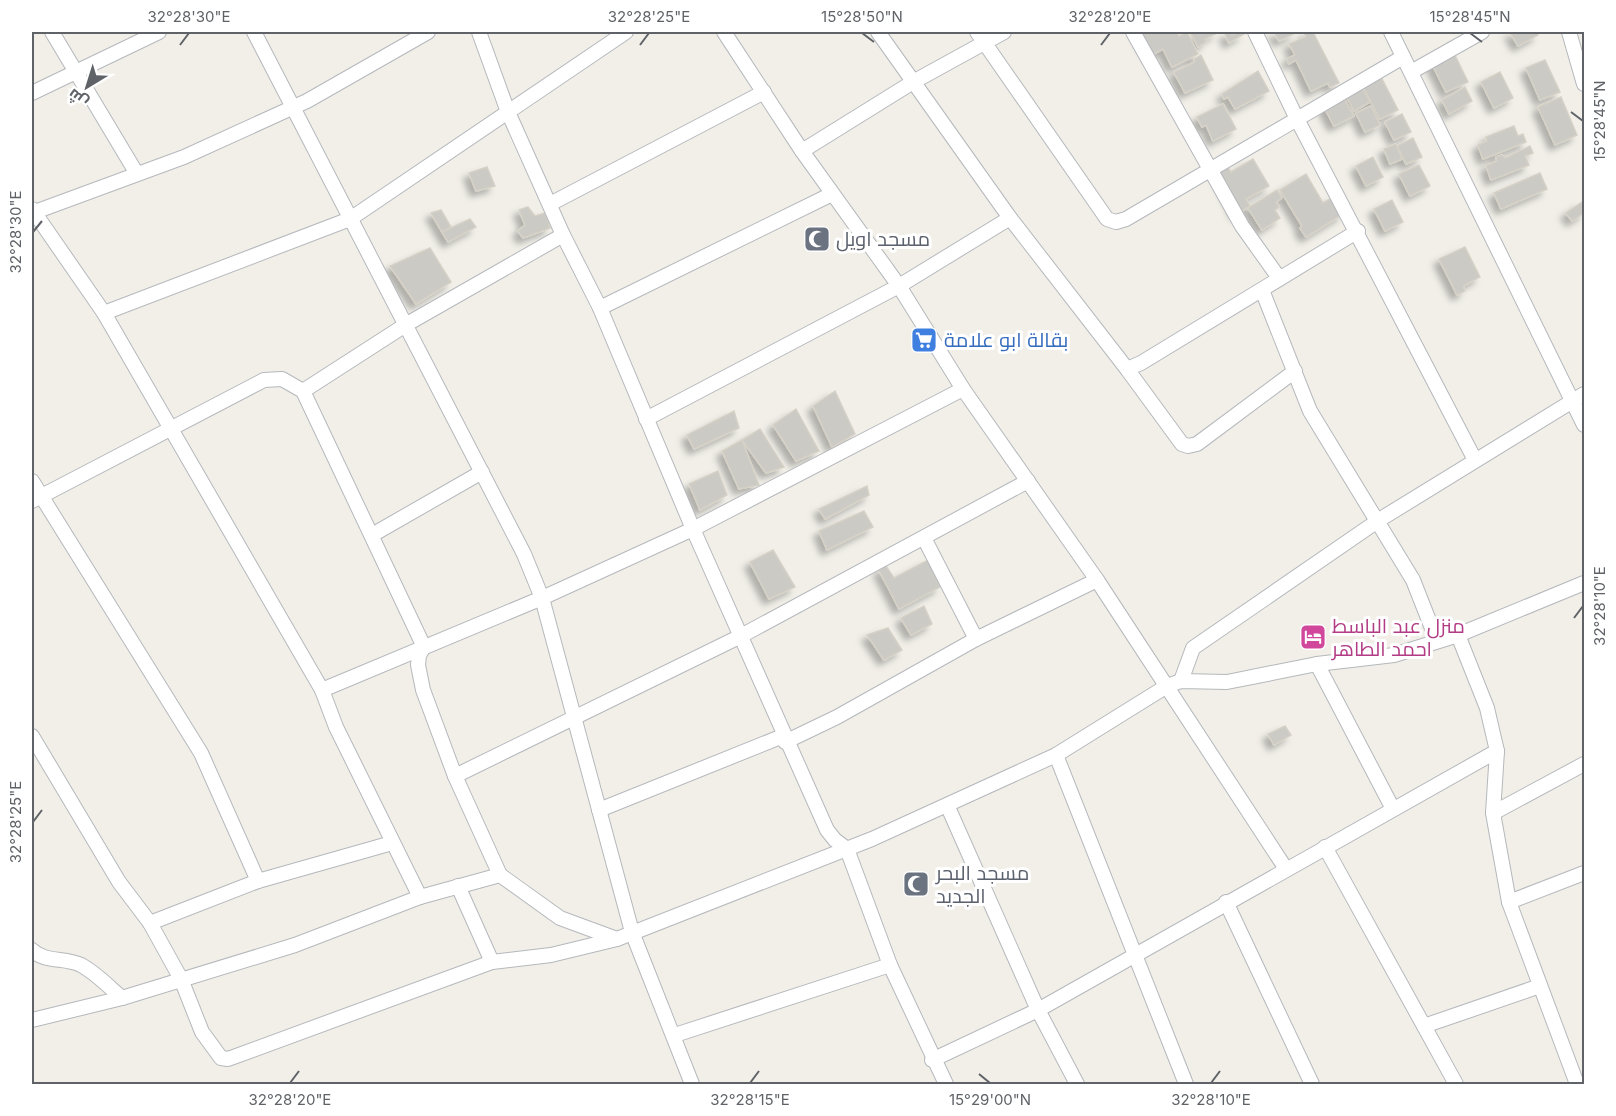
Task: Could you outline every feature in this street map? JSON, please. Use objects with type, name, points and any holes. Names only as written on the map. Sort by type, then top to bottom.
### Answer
[{"type":"street","points":[[52,32],[137,174]]},
{"type":"street","points":[[32,93],[76,72],[131,38],[159,32]]},
{"type":"street","points":[[254,32],[524,554],[542,598],[632,932],[641,959],[675,1035],[692,1084]]},
{"type":"street","points":[[420,897],[336,727],[322,690],[104,313],[32,211],[184,157],[308,101],[428,32]]},
{"type":"street","points":[[479,32],[508,112],[563,235],[600,308],[784,739],[827,830],[847,849],[890,965],[932,1060],[946,1084]]},
{"type":"street","points":[[104,313],[351,219],[626,32]]},
{"type":"street","points":[[724,32],[831,194],[899,286],[963,389],[1097,580],[1174,683],[1286,869]]},
{"type":"street","points":[[879,32],[1010,218],[1182,444],[1188,446],[1197,444],[1295,371]]},
{"type":"street","points":[[802,151],[914,82],[981,37],[1004,32]]},
{"type":"street","points":[[1133,32],[1242,226],[1279,278]]},
{"type":"street","points":[[1255,32],[1297,119],[1358,231],[1475,460]]},
{"type":"street","points":[[1391,32],[1579,398],[1584,425]]},
{"type":"street","points":[[1412,72],[1482,32]]},
{"type":"street","points":[[1569,32],[1584,84]]},
{"type":"street","points":[[981,37],[1107,219],[1116,222],[1126,219],[1403,57]]},
{"type":"street","points":[[550,204],[764,92]]},
{"type":"street","points":[[600,308],[831,194]]},
{"type":"street","points":[[646,419],[899,286],[1010,218]]},
{"type":"street","points":[[1127,369],[1358,231]]},
{"type":"street","points":[[303,391],[407,324],[563,235]]},
{"type":"street","points":[[1262,290],[1310,411],[1413,580],[1437,641]]},
{"type":"street","points":[[36,498],[264,380],[282,379],[303,391],[424,647]]},
{"type":"street","points":[[322,690],[542,598],[693,529],[963,389]]},
{"type":"street","points":[[32,736],[119,882],[150,923],[181,979],[202,1032],[221,1058],[228,1059],[492,962],[550,955],[617,939],[948,807],[1056,755],[1174,683],[1193,648],[1378,520],[1579,398]]},
{"type":"street","points":[[372,535],[482,472]]},
{"type":"street","points":[[32,481],[36,498],[201,753],[258,881]]},
{"type":"street","points":[[455,776],[575,715],[739,637],[1028,481]]},
{"type":"street","points":[[924,538],[976,639]]},
{"type":"street","points":[[599,810],[837,717],[976,639],[1097,580]]},
{"type":"street","points":[[1174,683],[1227,682],[1317,664],[1394,655],[1458,635],[1584,583]]},
{"type":"street","points":[[1458,635],[1487,708],[1497,751],[1493,813],[1509,902],[1577,1084]]},
{"type":"street","points":[[424,647],[417,665],[423,690],[455,776],[500,875],[560,918],[617,939]]},
{"type":"street","points":[[1317,664],[1393,809]]},
{"type":"street","points":[[932,1060],[1038,1010],[1497,751]]},
{"type":"street","points":[[1056,755],[1186,1084]]},
{"type":"street","points":[[1493,813],[1584,764]]},
{"type":"street","points":[[948,807],[1038,1010],[1077,1084]]},
{"type":"street","points":[[150,923],[258,881],[392,843]]},
{"type":"street","points":[[1326,847],[1456,1084]]},
{"type":"street","points":[[1509,902],[1584,873]]},
{"type":"street","points":[[32,1020],[122,998],[295,945],[420,897],[500,875]]},
{"type":"street","points":[[458,886],[492,962]]},
{"type":"street","points":[[1226,902],[1312,1084]]},
{"type":"street","points":[[32,950],[37,955],[49,959],[79,964],[122,998]]},
{"type":"street","points":[[675,1035],[890,965]]},
{"type":"street","points":[[1425,1026],[1540,986]]},
{"type":"building","points":[[1139,32],[1176,32],[1179,36],[1187,32],[1198,54],[1172,67],[1163,49],[1152,55]]},
{"type":"building","points":[[1190,32],[1219,32],[1205,39],[1206,42],[1198,47]]},
{"type":"building","points":[[1230,32],[1232,35],[1239,32],[1244,34],[1229,43],[1225,34]]},
{"type":"building","points":[[1274,32],[1297,32],[1279,41]]},
{"type":"building","points":[[1313,32],[1339,83],[1330,87],[1328,83],[1311,91],[1296,60],[1289,64],[1287,59],[1295,55],[1289,44],[1306,37],[1304,33]]},
{"type":"building","points":[[1510,32],[1537,32],[1538,35],[1518,46]]},
{"type":"building","points":[[1453,51],[1468,82],[1446,92],[1431,62]]},
{"type":"building","points":[[1201,55],[1213,80],[1185,93],[1174,72],[1195,62],[1194,59]]},
{"type":"building","points":[[1545,60],[1560,92],[1540,100],[1526,68]]},
{"type":"building","points":[[1258,71],[1269,91],[1235,109],[1228,97],[1224,99],[1222,94]]},
{"type":"building","points":[[1500,72],[1513,98],[1494,108],[1481,82]]},
{"type":"building","points":[[1379,73],[1398,110],[1380,119],[1361,83]]},
{"type":"building","points":[[1361,85],[1370,102],[1354,111],[1345,94]]},
{"type":"building","points":[[1465,87],[1472,101],[1449,114],[1442,100]]},
{"type":"building","points":[[1342,95],[1354,116],[1334,126],[1323,105]]},
{"type":"building","points":[[1561,97],[1577,135],[1555,145],[1538,107]]},
{"type":"building","points":[[1223,104],[1236,129],[1213,141],[1206,125],[1202,127],[1197,117]]},
{"type":"building","points":[[1371,106],[1380,125],[1365,132],[1356,113]]},
{"type":"building","points":[[1402,114],[1411,132],[1394,140],[1385,122]]},
{"type":"building","points":[[1514,126],[1518,136],[1523,134],[1526,142],[1483,159],[1478,145],[1487,141],[1486,137]]},
{"type":"building","points":[[1413,138],[1422,157],[1406,164],[1397,146]]},
{"type":"building","points":[[1396,144],[1402,159],[1390,164],[1384,149]]},
{"type":"building","points":[[1530,146],[1533,153],[1525,156],[1529,165],[1491,180],[1486,166],[1497,161],[1496,157],[1502,155],[1505,158]]},
{"type":"building","points":[[1373,157],[1383,177],[1366,186],[1356,166]]},
{"type":"building","points":[[1253,159],[1269,186],[1246,199],[1250,206],[1237,214],[1218,171],[1227,166],[1231,172]]},
{"type":"building","points":[[1419,165],[1430,186],[1410,196],[1399,174]]},
{"type":"building","points":[[487,167],[495,186],[476,191],[469,173]]},
{"type":"building","points":[[1540,173],[1547,189],[1501,209],[1494,193]]},
{"type":"building","points":[[1306,174],[1323,203],[1333,197],[1343,214],[1306,237],[1300,228],[1302,226],[1280,190]]},
{"type":"building","points":[[1277,190],[1282,198],[1276,202],[1279,207],[1275,210],[1280,218],[1262,230],[1248,208]]},
{"type":"building","points":[[1392,200],[1403,222],[1385,231],[1374,209]]},
{"type":"building","points":[[1582,202],[1584,213],[1572,221],[1566,213]]},
{"type":"building","points":[[528,207],[535,216],[545,213],[550,228],[523,238],[518,231],[525,225],[519,210]]},
{"type":"building","points":[[441,210],[451,227],[442,232],[431,213]]},
{"type":"building","points":[[470,219],[476,227],[448,242],[442,232]]},
{"type":"building","points":[[1465,247],[1480,277],[1463,286],[1465,291],[1457,295],[1439,259]]},
{"type":"building","points":[[430,248],[451,282],[416,304],[390,266]]},
{"type":"building","points":[[835,391],[855,434],[832,447],[813,406]]},
{"type":"building","points":[[796,409],[819,451],[796,461],[773,425]]},
{"type":"building","points":[[734,411],[739,428],[694,449],[687,435]]},
{"type":"building","points":[[760,429],[784,467],[766,473],[742,440]]},
{"type":"building","points":[[742,440],[759,485],[739,489],[722,451]]},
{"type":"building","points":[[718,471],[727,495],[700,510],[689,484]]},
{"type":"building","points":[[867,486],[869,495],[825,519],[819,509]]},
{"type":"building","points":[[864,511],[873,527],[827,550],[819,531]]},
{"type":"building","points":[[773,550],[795,587],[769,599],[750,562]]},
{"type":"building","points":[[928,560],[940,587],[899,609],[879,570],[886,566],[894,578]]},
{"type":"building","points":[[924,606],[932,624],[911,635],[901,618]]},
{"type":"building","points":[[888,628],[902,650],[884,660],[867,635]]},
{"type":"building","points":[[1285,726],[1291,735],[1274,745],[1268,734]]},
{"type":"place","name":"مسجد اويل","points":[[817,239]]},
{"type":"place","name":"بقالة ابو علامة","points":[[924,340]]},
{"type":"place","name":"منزل عبد الباسط احمد الطاهر","points":[[1313,637]]},
{"type":"place","name":"مسجد البحر الجديد","points":[[916,884]]}]
